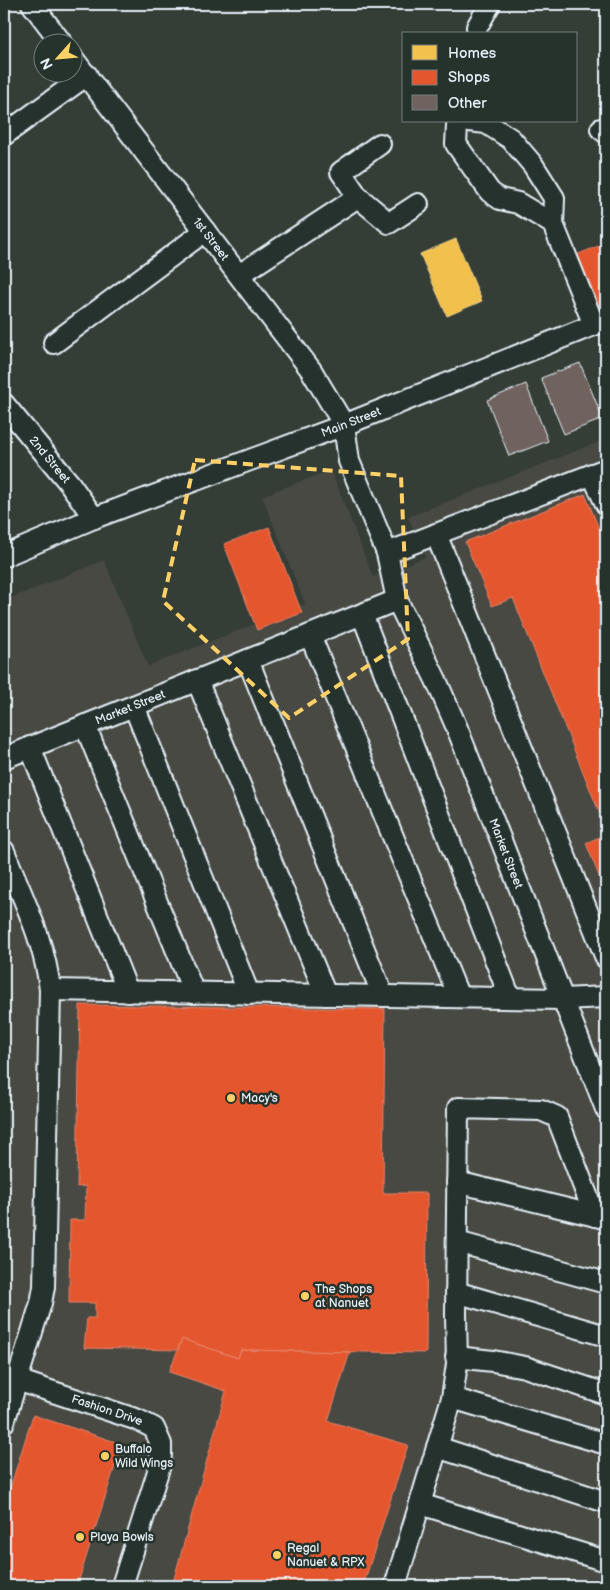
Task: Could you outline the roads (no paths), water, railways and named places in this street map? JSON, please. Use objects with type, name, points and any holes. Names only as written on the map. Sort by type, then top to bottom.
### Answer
[{"type":"street","points":[[32,4],[54,32]]},
{"type":"street","points":[[477,27],[490,4]]},
{"type":"street","name":"1st Street","points":[[82,70],[311,370],[344,425]]},
{"type":"street","points":[[4,135],[87,76]]},
{"type":"street","points":[[463,122],[457,126],[456,144],[490,192],[500,199],[518,203],[553,224]]},
{"type":"street","points":[[478,122],[486,123],[511,139],[533,165],[554,198],[553,224],[600,322]]},
{"type":"street","points":[[380,144],[341,172],[358,197],[388,223],[418,204]]},
{"type":"street","points":[[239,275],[358,197]]},
{"type":"street","points":[[54,343],[205,231]]},
{"type":"street","name":"Main Street","points":[[4,556],[94,518],[344,425],[600,322]]},
{"type":"street","name":"2nd Street","points":[[4,404],[70,484],[94,518]]},
{"type":"street","name":"Market Street","points":[[344,425],[349,461],[387,553],[397,600],[457,728],[606,1109]]},
{"type":"street","points":[[387,553],[599,471],[606,504]]},
{"type":"street","points":[[436,534],[606,958]]},
{"type":"street","name":"Market Street","points":[[4,758],[397,600]]},
{"type":"street","points":[[362,614],[510,998]]},
{"type":"street","points":[[310,635],[459,997]]},
{"type":"street","points":[[248,660],[383,996]]},
{"type":"street","points":[[197,680],[326,995]]},
{"type":"street","points":[[134,706],[250,994]]},
{"type":"street","points":[[85,725],[194,993]]},
{"type":"street","points":[[30,747],[128,992]]},
{"type":"street","points":[[4,851],[38,934],[44,954],[50,990],[44,1287],[41,1303],[4,1422]]},
{"type":"street","points":[[50,990],[562,999],[606,997]]},
{"type":"street","points":[[395,1586],[452,1398],[456,1357],[458,1108],[541,1110],[557,1117],[601,1217]]},
{"type":"street","points":[[457,1182],[601,1217]]},
{"type":"street","points":[[457,1242],[606,1283]]},
{"type":"street","points":[[456,1292],[606,1336]]},
{"type":"street","points":[[456,1357],[525,1367],[606,1394]]},
{"type":"street","name":"Fashion Drive","points":[[17,1380],[138,1420],[154,1428],[159,1437],[161,1444],[160,1465],[122,1586]]},
{"type":"street","points":[[452,1398],[606,1444]]},
{"type":"street","points":[[437,1447],[606,1502]]},
{"type":"street","points":[[420,1504],[606,1561]]},
{"type":"place","name":"Macy's","points":[[231,1098]]},
{"type":"place","name":"The Shops at Nanuet","points":[[305,1296]]},
{"type":"place","name":"Buffalo Wild Wings","points":[[105,1456]]},
{"type":"place","name":"Playa Bowls","points":[[80,1537]]},
{"type":"place","name":"Regal Nanuet & RPX","points":[[277,1555]]}]
